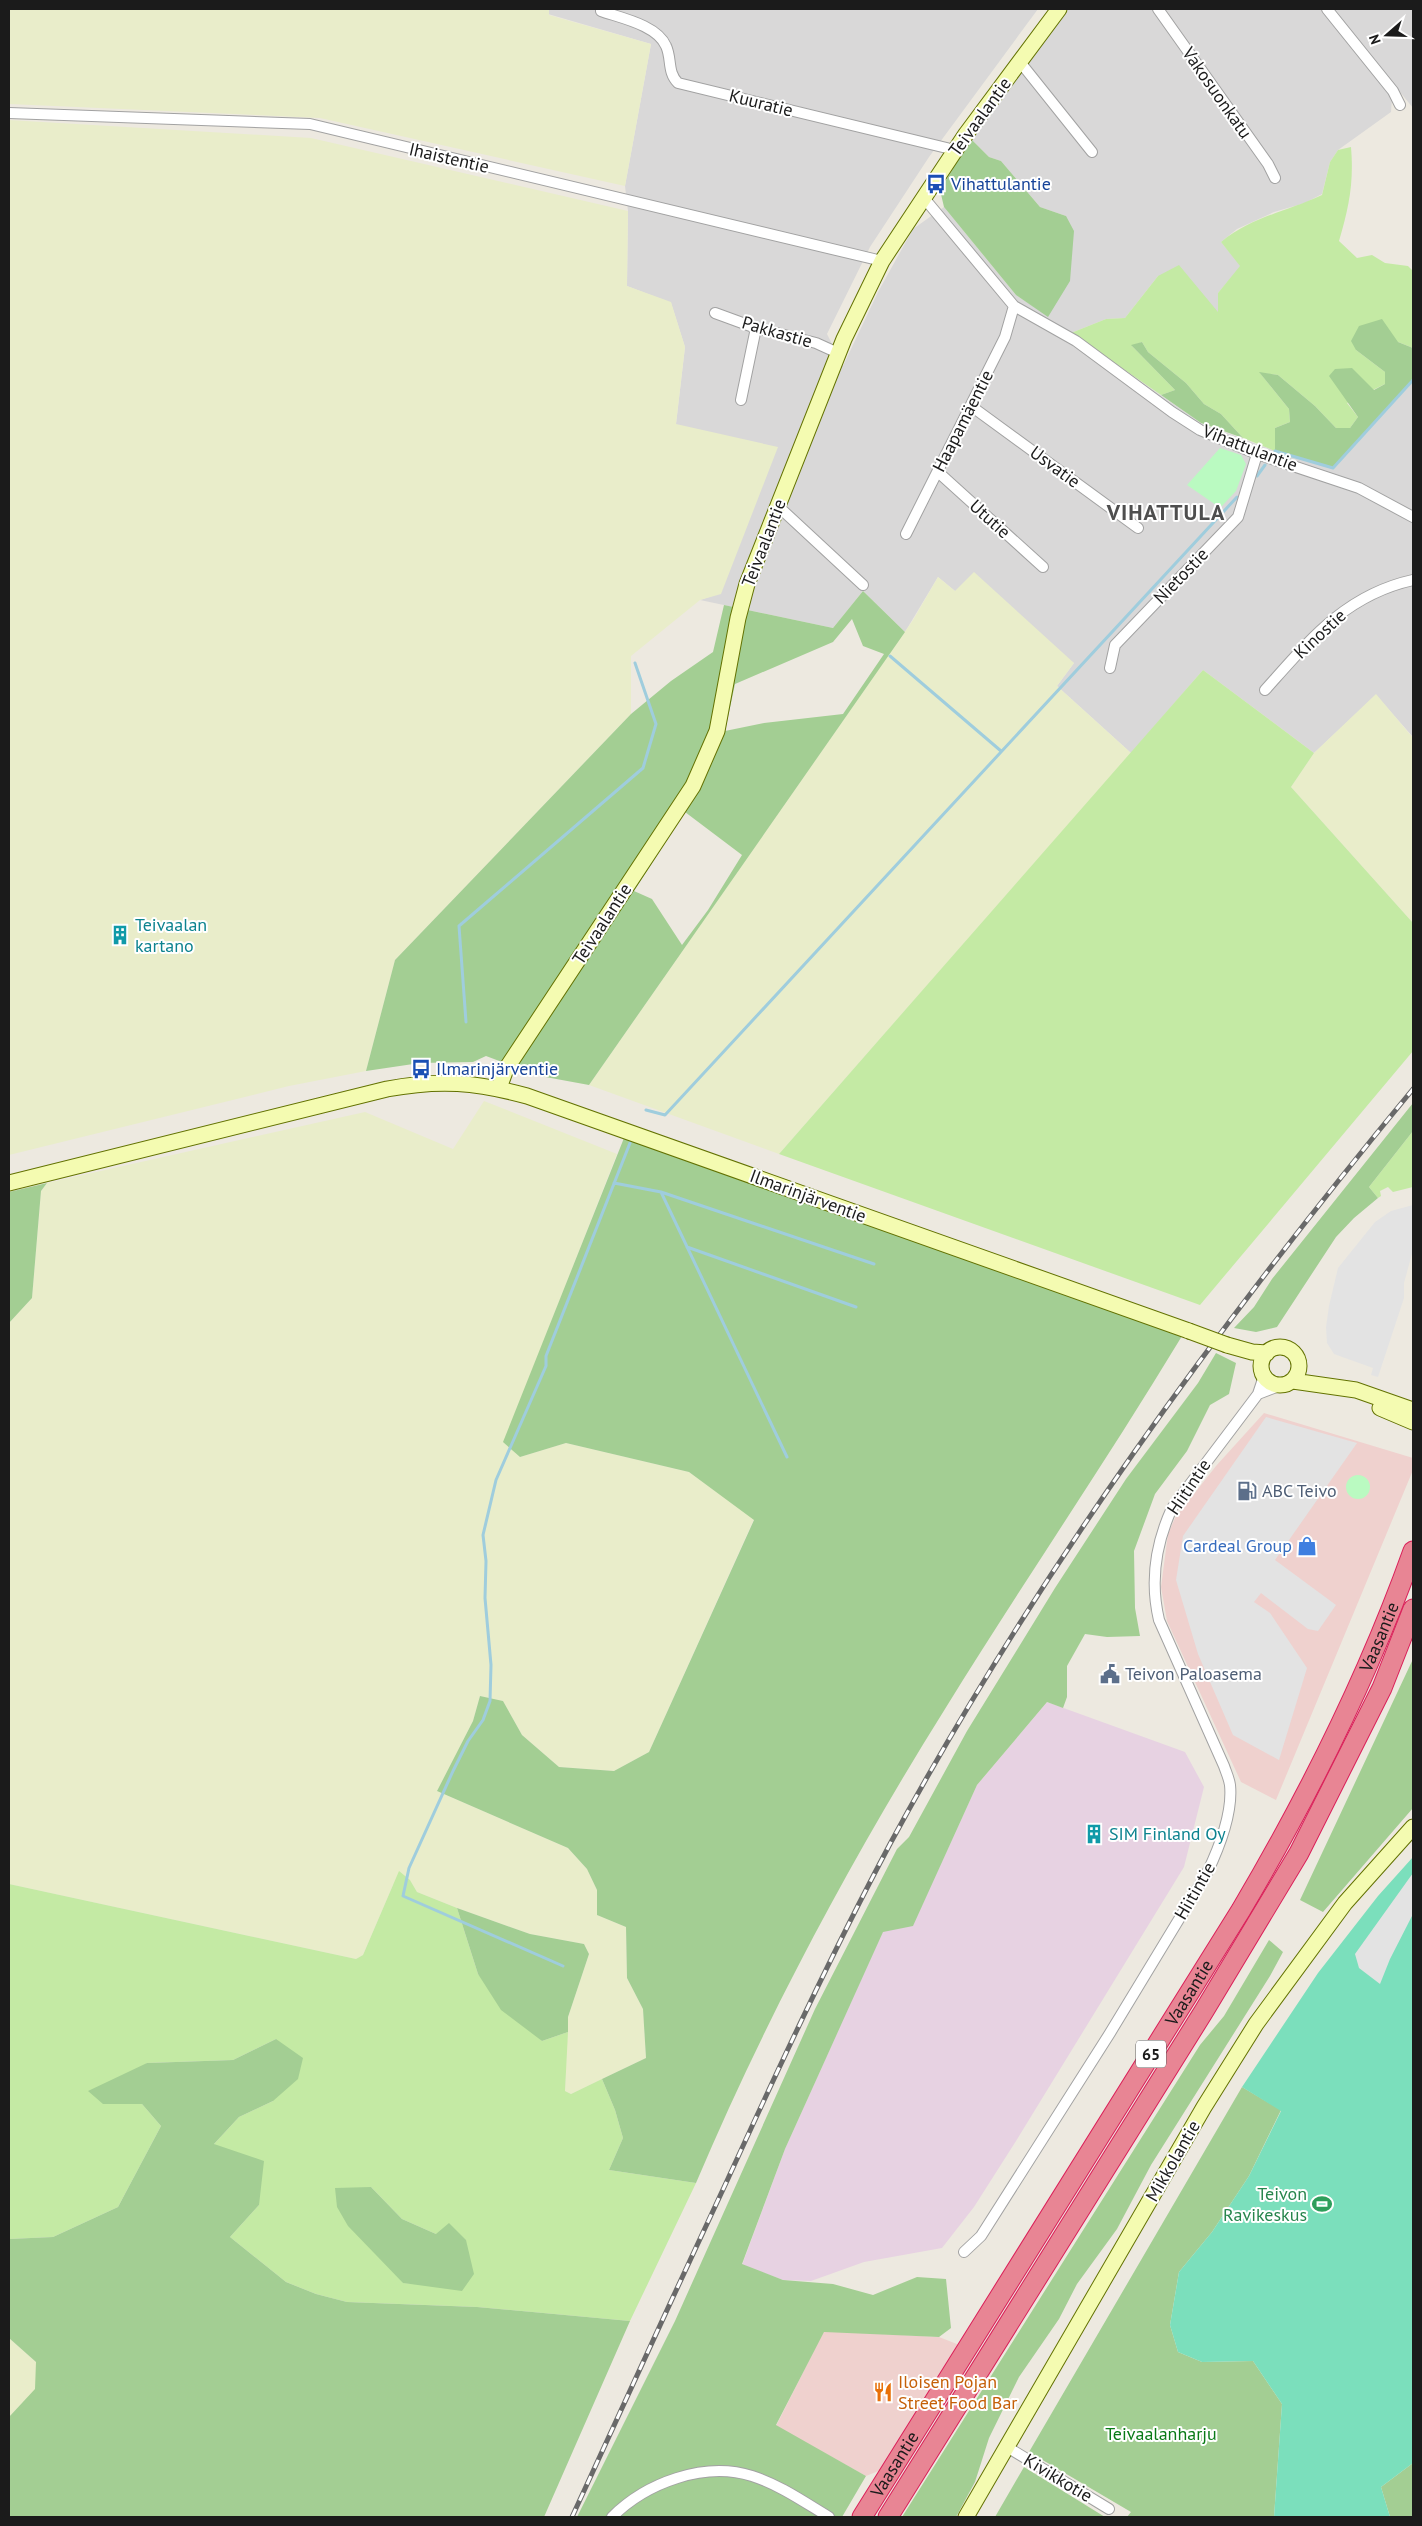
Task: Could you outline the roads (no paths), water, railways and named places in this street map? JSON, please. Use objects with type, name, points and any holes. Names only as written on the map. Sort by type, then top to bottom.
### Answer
[{"type":"highway","name":"Vaasantie","points":[[862,2517],[1241,1910],[1281,1842],[1365,1673],[1413,1551]]},
{"type":"highway","name":"Vaasantie","points":[[888,2517],[1209,2003],[1299,1853],[1382,1688],[1413,1609]]},
{"type":"main road","name":"Teivaalantie","points":[[499,1088],[506,1069],[697,778],[717,730],[738,618],[747,584],[838,354],[882,261],[955,150],[1059,9]]},
{"type":"main road","name":"Ilmarinjärventie","points":[[9,1183],[388,1089],[444,1082],[473,1083],[528,1096],[1252,1352],[1264,1365]]},
{"type":"main road","points":[[1291,1378],[1296,1356],[1289,1349],[1278,1347],[1264,1365],[1268,1381],[1291,1378],[1345,1390],[1356,1390],[1413,1410]]},
{"type":"main road","points":[[1345,1390],[1354,1398],[1413,1422]]},
{"type":"main road","name":"Mikkolantie","points":[[966,2517],[1204,2108],[1256,2024],[1345,1903],[1413,1828]]},
{"type":"street","name":"Vakosuonkatu","points":[[1158,9],[1268,164],[1275,178]]},
{"type":"street","points":[[1327,9],[1393,91],[1400,105]]},
{"type":"street","name":"Kuuratie","points":[[601,11],[657,34],[666,46],[672,76],[678,83],[955,150]]},
{"type":"street","points":[[1020,62],[1092,152]]},
{"type":"street","name":"Ihaistentie","points":[[9,113],[310,124],[882,261]]},
{"type":"street","name":"Vihattulantie","points":[[924,198],[1014,306],[1076,341],[1200,430],[1257,454],[1359,488],[1411,513]]},
{"type":"street","name":"Haapamäentie","points":[[906,534],[1005,337],[1014,306]]},
{"type":"street","name":"Pakkastie","points":[[715,313],[756,328],[816,343],[838,354]]},
{"type":"street","points":[[741,400],[756,328]]},
{"type":"street","name":"Usvatie","points":[[972,406],[1138,528]]},
{"type":"street","name":"Nietostie","points":[[1110,668],[1115,645],[1238,517],[1257,454]]},
{"type":"street","name":"Ututie","points":[[938,472],[1043,567]]},
{"type":"street","points":[[779,507],[863,585]]},
{"type":"street","name":"Kinostie","points":[[1265,690],[1329,621],[1382,588],[1413,580]]},
{"type":"street","name":"Hiitintie","points":[[964,2252],[981,2236],[1105,2041],[1198,1889],[1216,1854],[1229,1802],[1230,1784],[1224,1766],[1160,1620],[1156,1605],[1156,1559],[1163,1528],[1172,1508],[1258,1394],[1264,1365]]},
{"type":"street","points":[[1258,1394],[1291,1378]]},
{"type":"street","name":"Kivikkotie","points":[[1007,2447],[1109,2509]]},
{"type":"street","points":[[612,2517],[652,2488],[682,2477],[730,2472],[750,2476],[786,2491],[829,2517]]},
{"type":"waterway","points":[[1275,451],[1333,468],[1413,380]]},
{"type":"waterway","points":[[1257,476],[1265,465]]},
{"type":"waterway","points":[[646,1110],[665,1115],[1237,497]]},
{"type":"waterway","points":[[890,656],[1001,751]]},
{"type":"waterway","points":[[466,1022],[459,926],[643,768],[656,724],[635,663]]},
{"type":"waterway","points":[[563,1966],[403,1896],[409,1868],[453,1771],[468,1741],[483,1720],[490,1701],[491,1665],[485,1598],[486,1561],[483,1535],[496,1480],[546,1366],[546,1356],[630,1143]]},
{"type":"waterway","points":[[614,1183],[661,1192],[874,1264]]},
{"type":"waterway","points":[[661,1192],[787,1457]]},
{"type":"waterway","points":[[687,1247],[856,1307]]},
{"type":"railway","points":[[572,2517],[826,1970],[890,1844],[946,1744],[1006,1645],[1068,1549],[1200,1360],[1341,1178],[1413,1089]]},
{"type":"place","name":"Vihattulantie","points":[[936,184]]},
{"type":"place","name":"Teivaalan kartano","points":[[120,935]]},
{"type":"place","name":"Ilmarinjärventie","points":[[421,1069]]},
{"type":"place","name":"ABC Teivo","points":[[1247,1491]]},
{"type":"place","name":"Cardeal Group","points":[[1307,1546]]},
{"type":"place","name":"Teivon Paloasema","points":[[1110,1674]]},
{"type":"place","name":"SIM Finland Oy","points":[[1094,1834]]},
{"type":"place","name":"Teivon Ravikeskus","points":[[1322,2204]]},
{"type":"place","name":"Iloisen Pojan Street Food Bar","points":[[883,2392]]},
{"type":"district","name":"VIHATTULA","points":[[1166,512]]},
{"type":"park label","name":"Teivaalanharju","points":[[1161,2434]]}]
